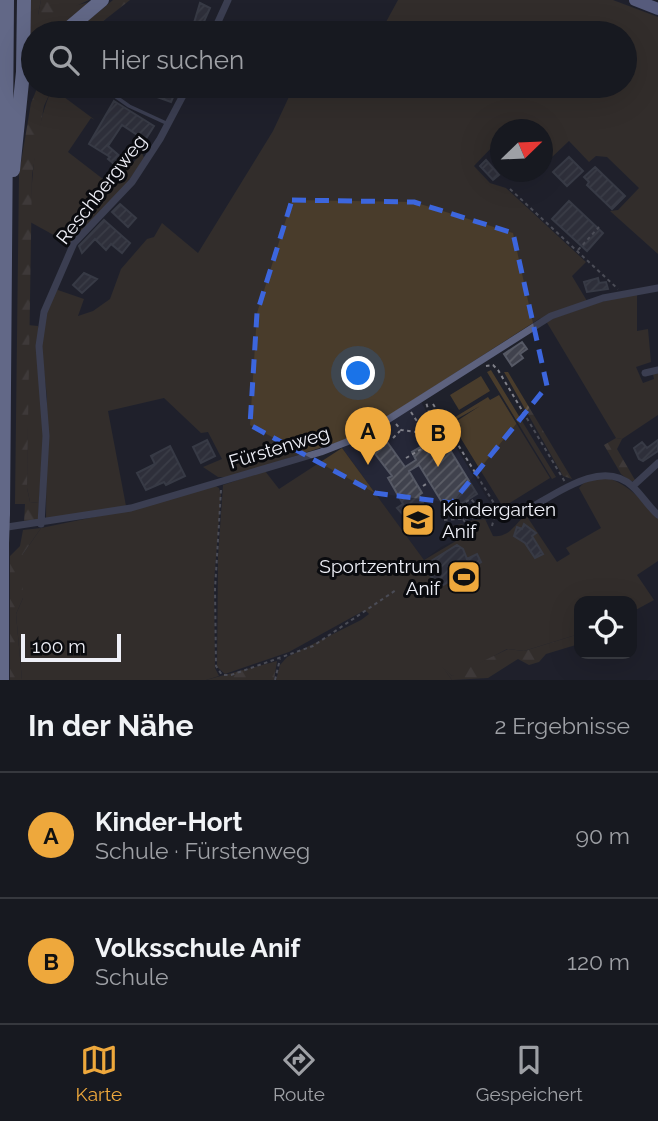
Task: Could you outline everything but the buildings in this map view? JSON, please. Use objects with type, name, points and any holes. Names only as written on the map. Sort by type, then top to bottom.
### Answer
[{"type":"highway","points":[[2,680],[7,0]]},
{"type":"highway","points":[[23,21],[24,0]]},
{"type":"highway","points":[[77,21],[102,0]]},
{"type":"highway","points":[[5,209],[11,195],[21,88]]},
{"type":"highway","points":[[20,117],[26,98]]},
{"type":"main road","points":[[635,0],[658,9]]},
{"type":"street","points":[[218,21],[228,0]]},
{"type":"street","name":"Reschbergweg","points":[[41,524],[46,436],[39,346],[44,312],[74,243],[132,181],[182,98]]},
{"type":"street","name":"Fürstenweg","points":[[1,535],[41,524],[131,508],[328,450],[362,436],[551,316],[589,302],[658,288]]},
{"type":"street","points":[[645,373],[658,370]]},
{"type":"street","points":[[633,486],[658,463]]},
{"type":"street","points":[[527,510],[594,476],[613,476],[633,486],[658,515]]},
{"type":"lane","points":[[118,98],[168,124]]},
{"type":"path","points":[[510,189],[624,294]]},
{"type":"path","points":[[577,251],[599,227]]},
{"type":"path","points":[[480,369],[490,364],[498,370],[568,488]]},
{"type":"path","points":[[432,399],[500,513],[509,519]]},
{"type":"path","points":[[405,458],[437,440],[425,401]]},
{"type":"path","points":[[408,407],[422,429]]},
{"type":"path","points":[[391,417],[401,430],[416,432],[433,424]]},
{"type":"path","points":[[393,438],[401,430]]},
{"type":"path","points":[[416,432],[424,447]]},
{"type":"path","points":[[218,482],[222,492],[215,589],[217,671],[231,675],[281,658],[334,634],[396,590]]},
{"type":"path","points":[[423,486],[429,482]]},
{"type":"path","points":[[441,515],[471,499],[486,516]]},
{"type":"path","points":[[444,520],[492,517],[500,513]]},
{"type":"path","points":[[492,517],[492,526]]},
{"type":"path","points":[[463,518],[474,536]]},
{"type":"path","points":[[275,680],[281,658]]},
{"type":"highlighted area","points":[[292,200],[414,202],[513,233],[547,386],[452,503],[375,493],[250,425],[257,313]]},
{"type":"shaded area","points":[[421,402],[442,437],[450,437],[493,508],[485,524],[441,547],[424,560],[342,448]]},
{"type":"green space","points":[[27,0],[41,0],[38,15],[97,0],[72,21],[27,21]]},
{"type":"green space","points":[[41,0],[89,0],[74,7],[68,19],[41,21],[38,15]]},
{"type":"green space","points":[[113,0],[130,0],[103,21],[88,21]]},
{"type":"green space","points":[[398,0],[613,0],[658,17],[658,254],[610,211],[618,210],[639,188],[607,157],[596,156],[589,162],[569,141],[553,156],[553,119],[490,119],[490,149],[474,166],[490,183],[506,188],[586,262],[572,276],[587,301],[539,319],[357,436],[230,477],[218,477],[203,467],[222,459],[208,432],[201,433],[164,398],[108,411],[126,506],[46,519],[47,397],[42,326],[55,289],[84,299],[78,316],[93,311],[110,299],[121,269],[147,239],[154,237],[162,223],[198,253],[273,131],[288,98],[637,98],[637,21],[387,21]]},
{"type":"green space","points":[[33,98],[48,98],[32,175],[27,488],[30,502],[39,503],[38,521],[24,523],[25,504],[15,504],[19,174]]},
{"type":"green space","points":[[48,98],[65,98],[95,120],[91,118],[68,152],[112,186],[142,153],[144,158],[123,189],[70,244],[30,222],[33,170],[38,135]]},
{"type":"green space","points":[[637,294],[637,331],[648,329],[651,362],[636,367],[643,383],[654,379],[653,374],[658,373],[658,415],[622,439],[616,438],[546,321],[600,302]]},
{"type":"green space","points":[[28,325],[38,326],[44,429],[39,503],[30,502],[27,488]]},
{"type":"green space","points":[[491,370],[556,477],[552,479],[487,372]]},
{"type":"green space","points":[[504,372],[508,372],[572,479],[563,476]]},
{"type":"green space","points":[[481,376],[490,391],[459,410],[450,395]]},
{"type":"green space","points":[[499,395],[550,478],[503,507],[452,424],[480,406],[448,424],[447,422],[488,397],[490,400]]},
{"type":"green space","points":[[616,438],[622,439],[617,449],[635,480],[631,482],[621,474],[604,445]]},
{"type":"green space","points":[[342,448],[424,560],[461,538],[451,526],[462,524],[470,534],[472,532],[467,526],[468,521],[485,519],[493,536],[499,536],[508,533],[526,515],[557,562],[570,554],[566,548],[601,528],[579,488],[589,480],[600,477],[611,479],[632,492],[658,517],[658,561],[637,575],[654,600],[637,609],[637,596],[574,596],[574,636],[524,651],[507,649],[458,675],[452,676],[442,666],[452,680],[276,680],[280,665],[287,657],[361,620],[369,614],[365,610],[289,652],[225,674],[217,667],[218,557],[223,485],[265,471],[279,489]]},
{"type":"green space","points":[[214,485],[219,488],[221,495],[214,582],[215,668],[219,676],[206,680],[22,680],[16,614],[23,598],[23,554],[41,528],[128,510]]},
{"type":"green space","points":[[41,528],[23,554],[23,598],[16,614],[22,680],[10,680],[10,556],[20,546],[23,530]]},
{"type":"green space","points":[[574,636],[574,646],[546,654],[539,662],[529,665],[518,659],[488,678],[452,680],[434,656],[452,676],[508,649],[524,651]]},
{"type":"green space","points":[[277,661],[274,680],[206,680]]},
{"type":"place","name":"Kinder-Hort","points":[[368,465]]},
{"type":"place","name":"Volksschule Anif","points":[[438,467]]},
{"type":"place","name":"Kindergarten Anif","points":[[418,520]]},
{"type":"place","name":"Sportzentrum Anif","points":[[464,577]]}]
